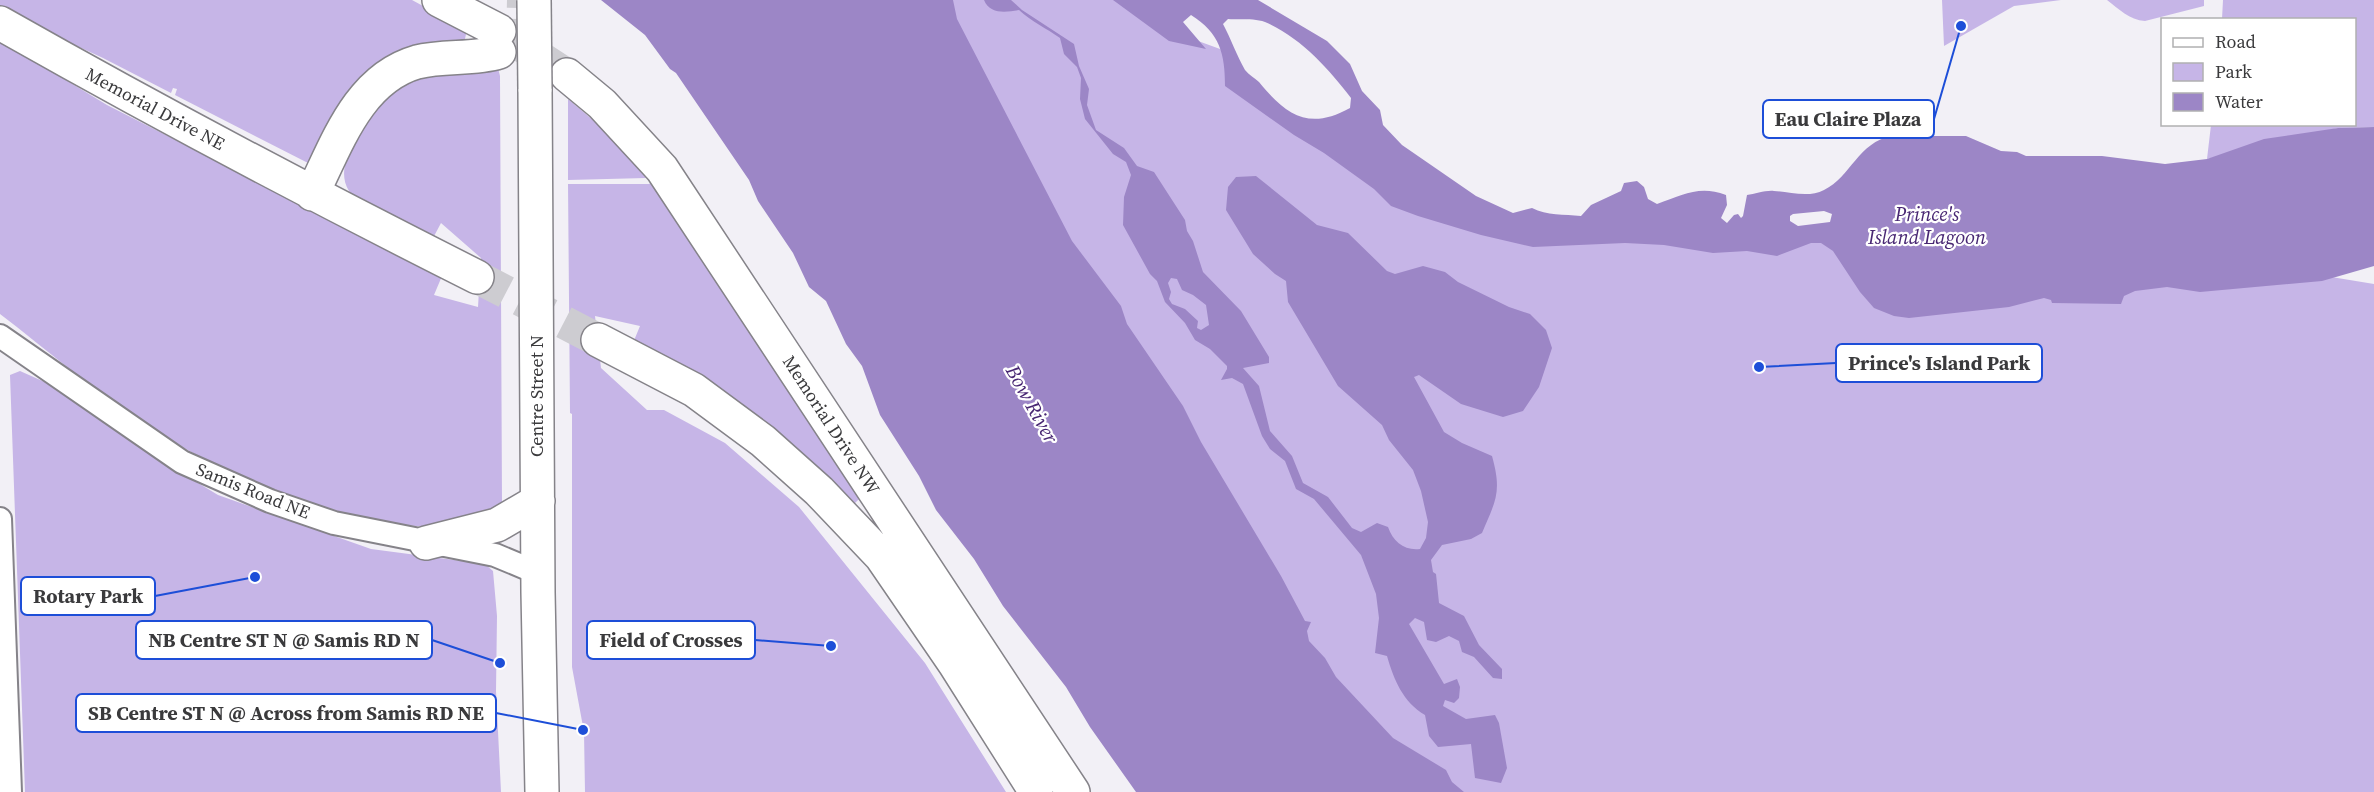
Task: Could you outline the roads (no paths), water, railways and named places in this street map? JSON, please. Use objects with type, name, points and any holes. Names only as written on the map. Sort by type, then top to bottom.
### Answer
[{"type":"main road","points":[[439,0],[499,42],[473,57],[417,62],[389,75],[367,94],[353,113],[312,194],[477,278]]},
{"type":"main road","name":"Centre Street N","points":[[534,0],[542,792]]},
{"type":"main road","name":"Memorial Drive NE","points":[[0,22],[86,72],[312,194]]},
{"type":"main road","name":"Memorial Drive NW","points":[[567,75],[602,104],[662,169],[1073,792]]},
{"type":"main road","points":[[598,340],[694,390],[763,441],[819,491],[881,556],[955,664],[1036,792]]},
{"type":"main road","points":[[426,543],[497,525],[538,501]]},
{"type":"street","name":"Samis Road NE","points":[[0,336],[182,462],[270,501],[334,523],[495,555],[538,573]]},
{"type":"street","points":[[0,519],[10,792]]},
{"type":"water","name":"Bow River","points":[[601,0],[953,0],[957,19],[1072,241],[1121,306],[1127,324],[1183,406],[1201,442],[1281,576],[1305,621],[1311,622],[1307,631],[1309,641],[1325,658],[1336,677],[1393,738],[1446,770],[1452,782],[1464,792],[1136,792],[1090,727],[1066,687],[1003,606],[974,559],[936,510],[919,476],[880,415],[862,366],[846,344],[826,301],[809,287],[793,253],[758,201],[749,180],[676,73],[670,69],[645,35]]},
{"type":"water","points":[[984,0],[1011,0],[1022,10],[1074,44],[1079,66],[1089,89],[1087,105],[1096,130],[1124,148],[1137,166],[1154,172],[1185,220],[1203,272],[1241,311],[1269,357],[1269,363],[1243,368],[1259,386],[1270,431],[1292,456],[1303,483],[1328,497],[1352,528],[1361,532],[1377,523],[1388,527],[1400,544],[1409,549],[1420,549],[1426,538],[1428,522],[1421,491],[1413,470],[1389,440],[1382,425],[1338,386],[1288,302],[1286,281],[1253,254],[1226,210],[1228,187],[1236,177],[1256,176],[1317,225],[1348,233],[1387,271],[1395,274],[1423,266],[1445,272],[1458,282],[1509,307],[1530,314],[1546,330],[1552,348],[1539,387],[1523,411],[1503,417],[1461,404],[1419,375],[1414,377],[1444,432],[1492,456],[1495,468],[1496,496],[1482,533],[1471,539],[1442,545],[1431,560],[1433,572],[1436,574],[1439,603],[1464,616],[1479,645],[1502,669],[1502,679],[1493,678],[1474,657],[1462,652],[1459,641],[1449,636],[1436,642],[1427,640],[1424,622],[1415,618],[1409,624],[1444,684],[1457,679],[1460,687],[1459,698],[1454,703],[1445,700],[1443,706],[1466,719],[1495,715],[1499,723],[1507,768],[1501,783],[1475,778],[1471,744],[1438,747],[1429,736],[1425,715],[1411,704],[1400,690],[1387,656],[1375,653],[1379,618],[1376,594],[1361,555],[1314,499],[1296,489],[1285,461],[1270,449],[1262,436],[1243,384],[1232,378],[1221,380],[1227,366],[1210,349],[1195,340],[1185,323],[1165,302],[1157,281],[1150,274],[1123,225],[1124,197],[1131,175],[1126,162],[1113,154],[1085,119],[1080,99],[1081,78],[1077,67],[1064,54],[1060,38],[1019,10],[999,11],[987,5]],"holes":[[[1171,278],[1177,279],[1182,290],[1206,305],[1209,325],[1201,330],[1197,328],[1198,321],[1185,309],[1172,304],[1169,299],[1171,292],[1168,283]]]},
{"type":"water","name":"Prince's Island Lagoon","points":[[1113,0],[1258,0],[1327,41],[1350,64],[1362,91],[1380,110],[1383,125],[1402,145],[1476,196],[1513,213],[1532,208],[1550,214],[1581,216],[1591,205],[1621,191],[1624,183],[1637,181],[1644,187],[1648,199],[1657,204],[1699,191],[1726,195],[1727,205],[1721,218],[1727,223],[1734,215],[1738,214],[1741,218],[1743,216],[1747,195],[1771,191],[1806,194],[1824,190],[1841,177],[1871,145],[1892,136],[1966,136],[2001,151],[2017,152],[2026,156],[2102,156],[2165,164],[2207,159],[2264,139],[2338,128],[2374,127],[2374,266],[2322,281],[2200,292],[2167,287],[2135,291],[2124,296],[2121,304],[2052,303],[2051,300],[2044,298],[2009,307],[1909,318],[1894,316],[1874,308],[1860,292],[1833,251],[1821,243],[1811,243],[1777,256],[1747,251],[1713,253],[1664,245],[1625,243],[1533,247],[1481,235],[1391,206],[1374,189],[1225,86],[1224,64],[1219,45],[1209,29],[1201,22],[1191,15],[1183,22],[1206,49],[1169,41]],"holes":[[[1228,19],[1265,22],[1290,36],[1313,55],[1342,87],[1351,98],[1350,108],[1335,115],[1310,119],[1289,111],[1245,70],[1223,24]],[[1824,211],[1832,214],[1830,222],[1798,226],[1790,221],[1790,216],[1793,214]]]},
{"type":"tunnel","points":[[517,41],[518,0]]},
{"type":"tunnel","points":[[499,31],[567,75]]},
{"type":"tunnel","points":[[477,277],[598,340]]},
{"type":"place","name":"Eau Claire Plaza","points":[[1961,26]]},
{"type":"place","name":"Prince's Island Park","points":[[1759,367]]},
{"type":"place","name":"Rotary Park","points":[[255,577]]},
{"type":"place","name":"Field of Crosses","points":[[831,646]]},
{"type":"place","name":"NB Centre ST N @ Samis RD N","points":[[500,663]]},
{"type":"place","name":"SB Centre ST N @ Across from Samis RD NE","points":[[583,730]]}]
